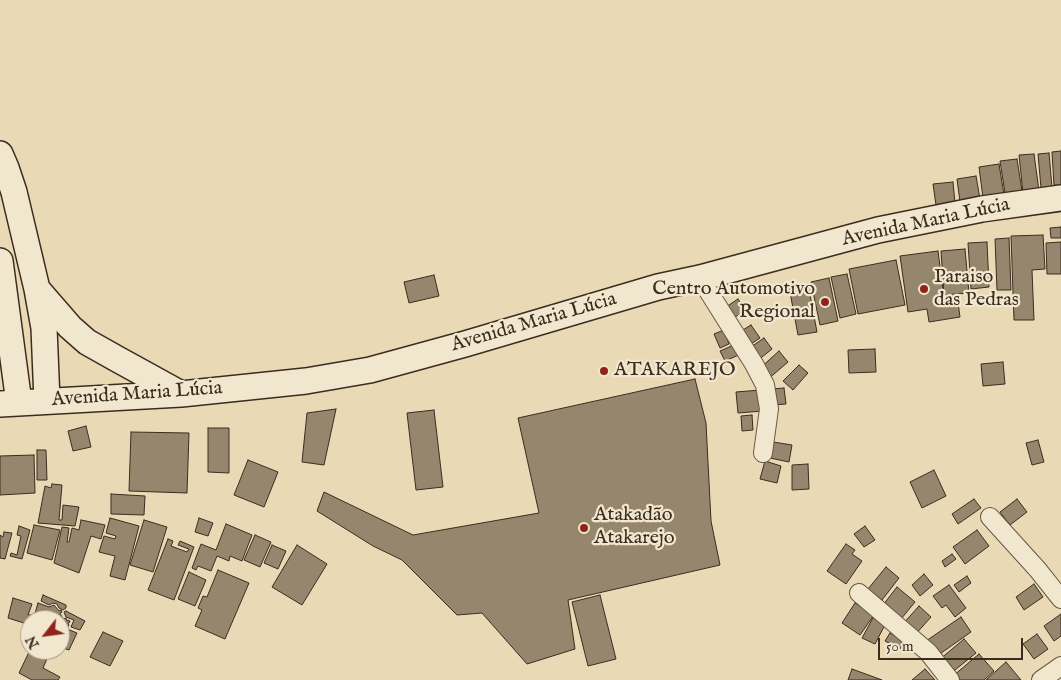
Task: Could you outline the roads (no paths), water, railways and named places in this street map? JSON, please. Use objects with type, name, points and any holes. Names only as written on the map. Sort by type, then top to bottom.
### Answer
[{"type":"main road","points":[[0,154],[14,192],[37,289],[44,328],[48,401]]},
{"type":"main road","name":"Avenida Maria Lúcia","points":[[10,403],[181,394],[306,381],[370,370],[658,287],[700,278],[878,230],[982,209],[1061,198]]},
{"type":"main road","points":[[0,261],[10,403]]},
{"type":"main road","points":[[37,289],[70,327],[88,342],[181,394]]},
{"type":"street","points":[[700,278],[765,385],[769,408],[763,454]]},
{"type":"street","points":[[990,517],[1038,570],[1061,599]]},
{"type":"street","points":[[858,594],[928,652],[950,680]]},
{"type":"street","points":[[1041,680],[1061,666]]},
{"type":"place","name":"Paraiso das Pedras","points":[[924,289]]},
{"type":"place","name":"Centro Automotivo Regional","points":[[825,302]]},
{"type":"place","name":"ATAKAREJO","points":[[604,371]]},
{"type":"place","name":"Atakadão Atakarejo","points":[[584,528]]}]
